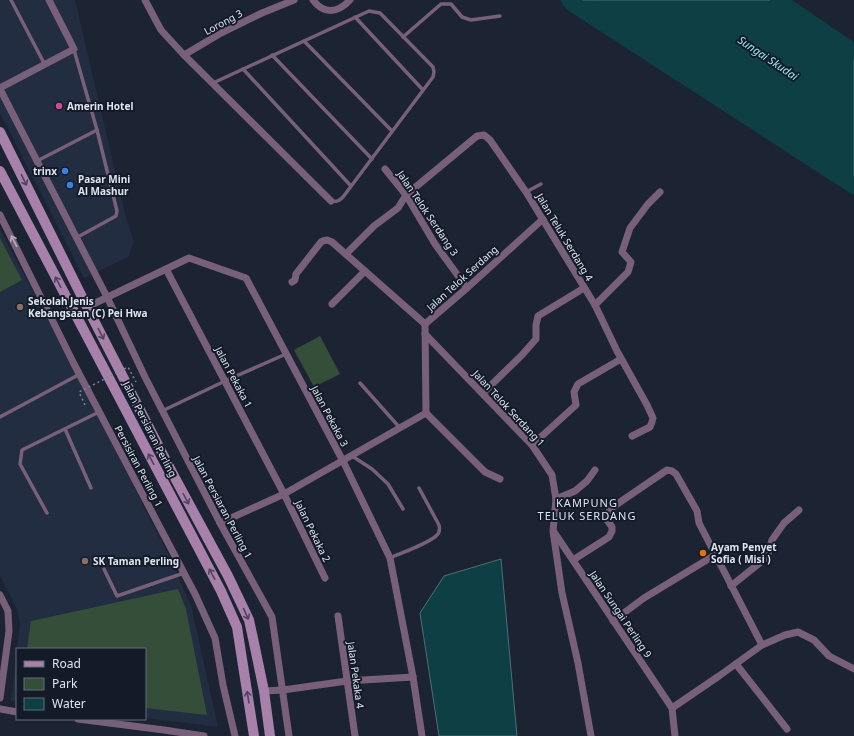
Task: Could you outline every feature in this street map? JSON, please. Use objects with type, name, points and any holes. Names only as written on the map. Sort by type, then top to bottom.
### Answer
[{"type":"main road","name":"Jalan Persiaran Perling","points":[[0,132],[4,146],[175,478],[228,576],[249,620],[264,691],[270,736]]},
{"type":"main road","name":"Jalan Persiaran Perling","points":[[0,170],[221,591],[237,627],[254,736]]},
{"type":"street","points":[[49,0],[74,49],[0,89],[107,297]]},
{"type":"street","points":[[145,0],[161,30],[184,55],[331,201]]},
{"type":"street","name":"Lorong 3","points":[[184,55],[221,32],[294,0]]},
{"type":"street","points":[[313,0],[320,8],[326,10],[339,9],[350,0]]},
{"type":"street","name":"Jalan Teluk Serdang 4","points":[[406,195],[476,136],[484,135],[490,140],[526,192],[595,305],[621,358],[647,405],[653,418],[650,427],[632,436]]},
{"type":"street","name":"Jalan Telok Serdang 3","points":[[385,169],[406,195],[435,244],[467,288]]},
{"type":"street","points":[[595,305],[628,272],[631,262],[622,252],[630,228],[648,204],[660,192]]},
{"type":"street","points":[[346,254],[374,226],[398,208],[406,195]]},
{"type":"street","name":"Persisiran Perling 1","points":[[0,215],[99,412],[184,573],[215,638],[223,685],[235,736]]},
{"type":"street","name":"Jalan Telok Serdang","points":[[426,413],[425,324],[543,219]]},
{"type":"street","points":[[292,282],[295,280],[296,274],[323,240],[327,240],[332,242],[425,324]]},
{"type":"street","name":"Jalan Pekaka 3","points":[[87,307],[189,258],[246,278],[342,461],[390,558],[413,677],[422,736]]},
{"type":"street","name":"Jalan Pekaka 1","points":[[166,269],[284,494]]},
{"type":"street","points":[[332,304],[365,271]]},
{"type":"street","points":[[483,393],[536,340],[536,325],[538,316],[584,288]]},
{"type":"street","name":"Jalan Persiaran Perling 1","points":[[107,297],[162,411],[220,523],[272,617],[289,736]]},
{"type":"street","name":"Jalan Telok Serdang 1","points":[[425,334],[532,445],[552,475],[556,498],[553,531],[562,593],[578,663],[591,736]]},
{"type":"street","points":[[532,445],[576,405],[574,392],[578,384],[621,358]]},
{"type":"street","points":[[220,523],[284,494],[426,413],[485,472],[500,479]]},
{"type":"street","points":[[556,498],[574,490],[587,481],[595,470]]},
{"type":"street","points":[[573,560],[609,537],[612,527],[606,517],[610,509],[667,470],[672,471],[676,474],[697,511],[699,523],[762,645]]},
{"type":"street","name":"Jalan Pekaka 2","points":[[284,494],[325,578]]},
{"type":"street","points":[[731,586],[767,557],[772,540],[780,528],[799,510]]},
{"type":"street","name":"Jalan Sungai Perling 9","points":[[553,531],[672,708]]},
{"type":"street","points":[[613,621],[644,598],[715,555]]},
{"type":"street","points":[[0,595],[8,611],[9,631],[0,698]]},
{"type":"street","name":"Jalan Pekaka 4","points":[[338,616],[355,736]]},
{"type":"street","points":[[675,736],[672,708],[762,645],[785,635],[798,632],[814,640],[829,656],[854,669]]},
{"type":"street","points":[[736,664],[787,729]]},
{"type":"street","points":[[264,691],[283,690],[348,681],[413,677]]},
{"type":"street","points":[[0,710],[16,712]]},
{"type":"street","points":[[84,720],[164,733],[204,736]]},
{"type":"lane","points":[[12,0],[45,65]]},
{"type":"lane","points":[[403,37],[441,4],[451,4],[462,17],[471,20],[500,16]]},
{"type":"lane","points":[[212,83],[369,11],[380,13],[433,68],[433,77],[343,197],[339,201],[331,201]]},
{"type":"lane","points":[[355,17],[423,90]]},
{"type":"lane","points":[[304,41],[392,131]]},
{"type":"lane","points":[[74,49],[97,130],[117,211],[116,216],[76,238]]},
{"type":"lane","points":[[272,55],[372,159]]},
{"type":"lane","points":[[243,69],[351,186]]},
{"type":"lane","points":[[37,161],[97,130]]},
{"type":"lane","points":[[526,192],[541,184]]},
{"type":"lane","points":[[162,411],[286,354]]},
{"type":"lane","points":[[0,417],[80,374]]},
{"type":"lane","points":[[360,383],[400,428]]},
{"type":"lane","points":[[47,513],[20,464],[22,450],[99,412]]},
{"type":"lane","points":[[66,429],[91,488]]},
{"type":"lane","points":[[352,456],[372,469],[388,484],[403,509]]},
{"type":"lane","points":[[390,558],[433,538],[440,530],[439,525],[419,488]]},
{"type":"lane","points":[[104,569],[117,596],[184,573]]},
{"type":"path","points":[[85,405],[79,392],[128,367],[136,382]]},
{"type":"shaded area","points":[[0,0],[75,0],[126,218],[134,242],[128,257],[84,278],[0,113]]},
{"type":"shaded area","name":"SK Taman Perling","points":[[0,229],[164,546],[191,605],[218,727],[146,718],[146,648],[17,648],[20,624],[17,609],[0,576]]},
{"type":"shaded area","points":[[16,659],[16,701],[11,701]]},
{"type":"green space","points":[[0,238],[22,280],[0,292]]},
{"type":"green space","points":[[320,336],[340,374],[314,387],[294,350]]},
{"type":"green space","points":[[178,589],[186,609],[207,715],[146,708],[146,648],[27,648],[31,621]]},
{"type":"water","name":"Sungai Skudai","points":[[569,0],[778,0],[854,52],[854,186],[573,4]]},
{"type":"water","points":[[501,559],[517,736],[439,736],[420,613],[444,576]]},
{"type":"waterway","points":[[569,0],[854,186]]},
{"type":"waterway","points":[[778,0],[854,52]]},
{"type":"place","name":"Amerin Hotel","points":[[59,106]]},
{"type":"place","name":"trinx","points":[[65,171]]},
{"type":"place","name":"Pasar Mini Al Mashur","points":[[70,185]]},
{"type":"place","name":"Sekolah Jenis Kebangsaan (C) Pei Hwa","points":[[20,307]]},
{"type":"place","name":"Ayam Penyet Sofia ( Misi )","points":[[703,553]]},
{"type":"place","name":"SK Taman Perling","points":[[85,561]]},
{"type":"district","name":"KAMPUNG TELUK SERDANG","points":[[587,509]]}]
